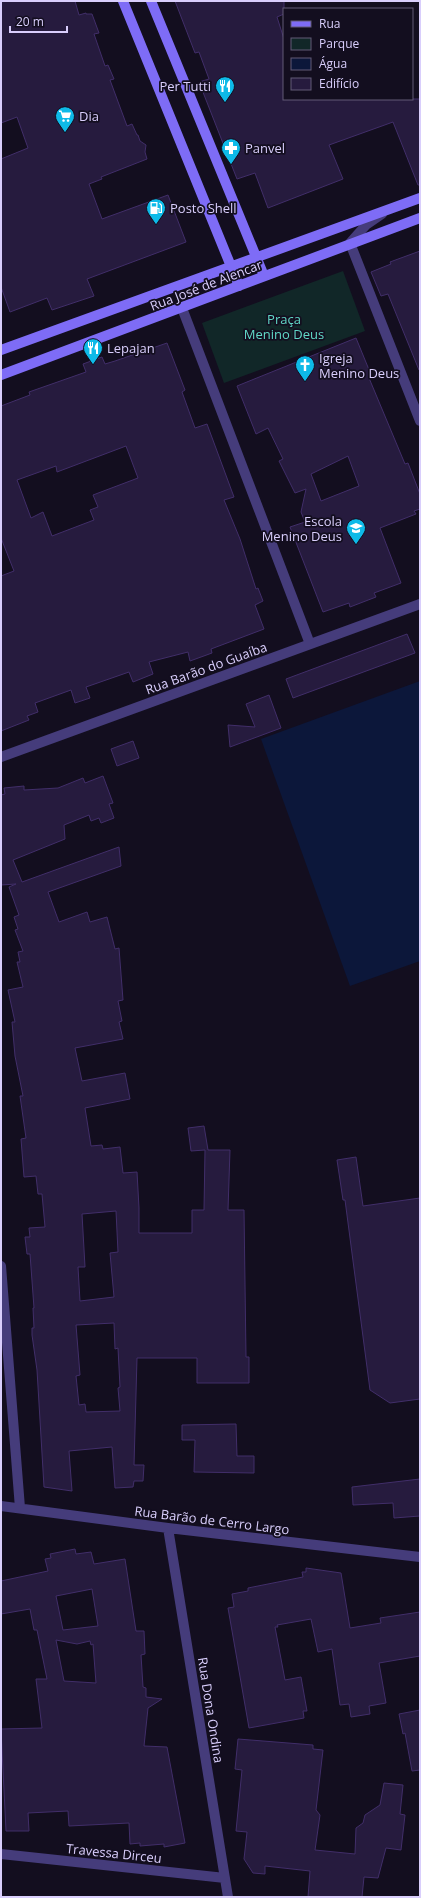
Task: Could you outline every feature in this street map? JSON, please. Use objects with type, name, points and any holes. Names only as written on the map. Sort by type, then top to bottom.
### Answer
[{"type":"main road","points":[[123,1],[239,286]]},
{"type":"main road","points":[[152,1],[264,276]]},
{"type":"main road","points":[[387,210],[420,198]]},
{"type":"main road","name":"Rua José de Alencar","points":[[1,350],[232,268],[387,210]]},
{"type":"main road","name":"Rua José de Alencar","points":[[1,375],[420,218]]},
{"type":"street","points":[[387,210],[366,225],[350,243],[420,421]]},
{"type":"street","points":[[182,308],[310,644]]},
{"type":"street","name":"Rua Barão do Guaíba","points":[[1,757],[420,604]]},
{"type":"street","points":[[1,1266],[20,1508]]},
{"type":"street","name":"Rua Barão de Cerro Largo","points":[[1,1506],[168,1528],[420,1557]]},
{"type":"street","name":"Rua Dona Ondina","points":[[168,1528],[228,1897]]},
{"type":"street","name":"Travessa Dirceu","points":[[1,1854],[225,1878]]},
{"type":"green space","name":"Praça Menino Deus","points":[[343,271],[365,331],[224,383],[202,323]]},
{"type":"water","points":[[420,681],[420,961],[350,986],[261,739]]},
{"type":"building","points":[[1,1],[75,1],[79,15],[86,13],[92,14],[99,33],[94,34],[105,66],[108,65],[114,79],[110,80],[127,126],[132,124],[140,141],[146,145],[145,152],[147,159],[101,177],[102,179],[89,184],[102,219],[168,195],[186,242],[87,279],[94,296],[52,310],[47,298],[10,312],[1,287],[1,159],[28,148],[17,117],[1,123]]},
{"type":"building","points":[[175,1],[284,1],[283,14],[277,17],[283,36],[283,100],[420,99],[420,185],[418,185],[393,122],[329,145],[343,179],[268,208],[255,173],[237,179],[199,82],[209,79],[199,52],[195,53]]},
{"type":"building","points":[[420,251],[419,370],[388,294],[381,296],[371,272],[391,264],[390,262]]},
{"type":"building","points":[[356,338],[372,377],[369,378],[405,464],[408,463],[420,494],[420,509],[414,511],[416,514],[380,528],[401,583],[374,593],[376,597],[350,607],[349,603],[323,612],[290,527],[305,522],[301,512],[306,489],[295,493],[279,461],[283,459],[268,428],[256,434],[237,386]],"holes":[[[348,456],[359,486],[321,501],[311,474]]]},
{"type":"building","points":[[167,343],[185,390],[182,392],[195,428],[207,424],[234,497],[224,500],[240,539],[256,589],[258,588],[263,601],[255,605],[264,629],[211,649],[212,653],[190,661],[188,652],[149,662],[153,674],[133,682],[129,672],[86,687],[90,698],[75,703],[71,690],[35,703],[38,712],[27,716],[29,720],[1,731],[1,576],[14,571],[1,538],[1,406],[30,395],[29,392],[86,372],[83,364],[102,357],[105,364]],"holes":[[[126,446],[138,478],[93,495],[98,507],[90,510],[94,520],[52,536],[43,512],[31,518],[17,480],[56,466],[57,472]]]},
{"type":"building","points":[[407,634],[415,653],[293,698],[286,679]]},
{"type":"building","points":[[269,695],[281,728],[230,747],[228,725],[255,727],[246,704]]},
{"type":"building","points":[[133,741],[139,758],[117,766],[111,749]]},
{"type":"building","points":[[103,776],[113,803],[109,804],[114,818],[101,823],[99,818],[91,821],[89,815],[64,825],[65,839],[13,860],[22,882],[119,847],[121,866],[48,892],[59,922],[87,912],[90,922],[107,917],[115,949],[119,948],[123,1000],[118,1001],[122,1021],[119,1022],[123,1039],[75,1048],[82,1081],[125,1073],[130,1099],[85,1108],[91,1146],[102,1145],[103,1149],[120,1147],[123,1173],[137,1172],[139,1233],[192,1233],[192,1210],[204,1210],[205,1150],[191,1151],[188,1128],[204,1126],[208,1150],[230,1150],[228,1210],[244,1210],[246,1357],[249,1357],[249,1383],[197,1383],[197,1358],[137,1358],[134,1465],[144,1465],[143,1481],[134,1481],[133,1487],[115,1488],[112,1447],[69,1451],[72,1491],[44,1487],[37,1370],[32,1335],[32,1328],[34,1328],[34,1308],[30,1254],[27,1254],[25,1237],[30,1237],[29,1228],[45,1227],[42,1194],[38,1194],[36,1176],[24,1177],[21,1139],[26,1138],[20,1096],[23,1096],[15,1056],[12,1022],[15,1022],[8,990],[23,987],[17,962],[20,962],[18,952],[23,951],[15,930],[18,929],[14,917],[19,915],[9,887],[16,884],[1,885],[1,795],[5,794],[4,788],[24,786],[24,790],[58,788],[83,778],[85,783]],"holes":[[[116,1211],[118,1252],[110,1253],[114,1297],[80,1301],[78,1267],[85,1267],[82,1214]],[[114,1323],[115,1349],[118,1348],[120,1387],[118,1388],[120,1411],[86,1412],[85,1404],[79,1405],[76,1376],[80,1375],[76,1325]]]},
{"type":"building","points":[[356,1157],[363,1206],[420,1198],[420,1399],[390,1403],[370,1390],[345,1200],[343,1200],[337,1160]]},
{"type":"building","points":[[236,1424],[237,1456],[254,1456],[254,1473],[194,1472],[195,1440],[182,1440],[182,1425]]},
{"type":"building","points":[[420,1479],[420,1516],[394,1518],[393,1503],[353,1505],[352,1487]]},
{"type":"building","points":[[75,1549],[76,1554],[91,1552],[94,1564],[125,1559],[136,1631],[144,1631],[145,1654],[141,1655],[143,1687],[146,1688],[146,1697],[162,1699],[148,1708],[144,1746],[167,1747],[185,1843],[164,1847],[164,1844],[140,1846],[140,1843],[130,1844],[129,1823],[69,1826],[68,1811],[28,1813],[29,1831],[6,1831],[1,1729],[42,1728],[36,1679],[47,1679],[37,1630],[34,1630],[30,1609],[1,1614],[1,1581],[48,1571],[45,1559],[51,1558],[50,1554]],"holes":[[[92,1589],[98,1626],[63,1630],[56,1596]],[[56,1640],[77,1644],[90,1641],[91,1645],[93,1644],[96,1683],[64,1681]]]},
{"type":"building","points":[[306,1568],[341,1573],[350,1628],[381,1623],[380,1618],[420,1612],[420,1656],[379,1663],[386,1703],[369,1706],[370,1714],[351,1717],[349,1704],[340,1705],[332,1649],[318,1652],[311,1619],[277,1625],[278,1627],[275,1627],[285,1680],[301,1677],[307,1711],[303,1711],[304,1718],[249,1728],[228,1608],[234,1607],[232,1594],[248,1591],[248,1588],[303,1577],[302,1572],[306,1572]]},
{"type":"building","points":[[420,1710],[420,1770],[412,1771],[405,1733],[403,1734],[399,1714]]},
{"type":"building","points":[[238,1739],[313,1745],[313,1749],[323,1750],[316,1810],[320,1815],[315,1850],[355,1854],[356,1828],[363,1823],[365,1815],[380,1805],[384,1783],[403,1785],[400,1814],[405,1815],[401,1850],[386,1848],[378,1878],[364,1877],[362,1897],[308,1897],[310,1871],[265,1866],[265,1874],[253,1873],[244,1859],[247,1832],[236,1831],[242,1770],[235,1769]]},
{"type":"place","name":"Per Tutti","points":[[225,103]]},
{"type":"place","name":"Dia","points":[[65,133]]},
{"type":"place","name":"Panvel","points":[[231,165]]},
{"type":"place","name":"Posto Shell","points":[[156,225]]},
{"type":"place","name":"Lepajan","points":[[93,365]]},
{"type":"place","name":"Igreja Menino Deus","points":[[305,382]]},
{"type":"place","name":"Escola Menino Deus","points":[[356,545]]}]
